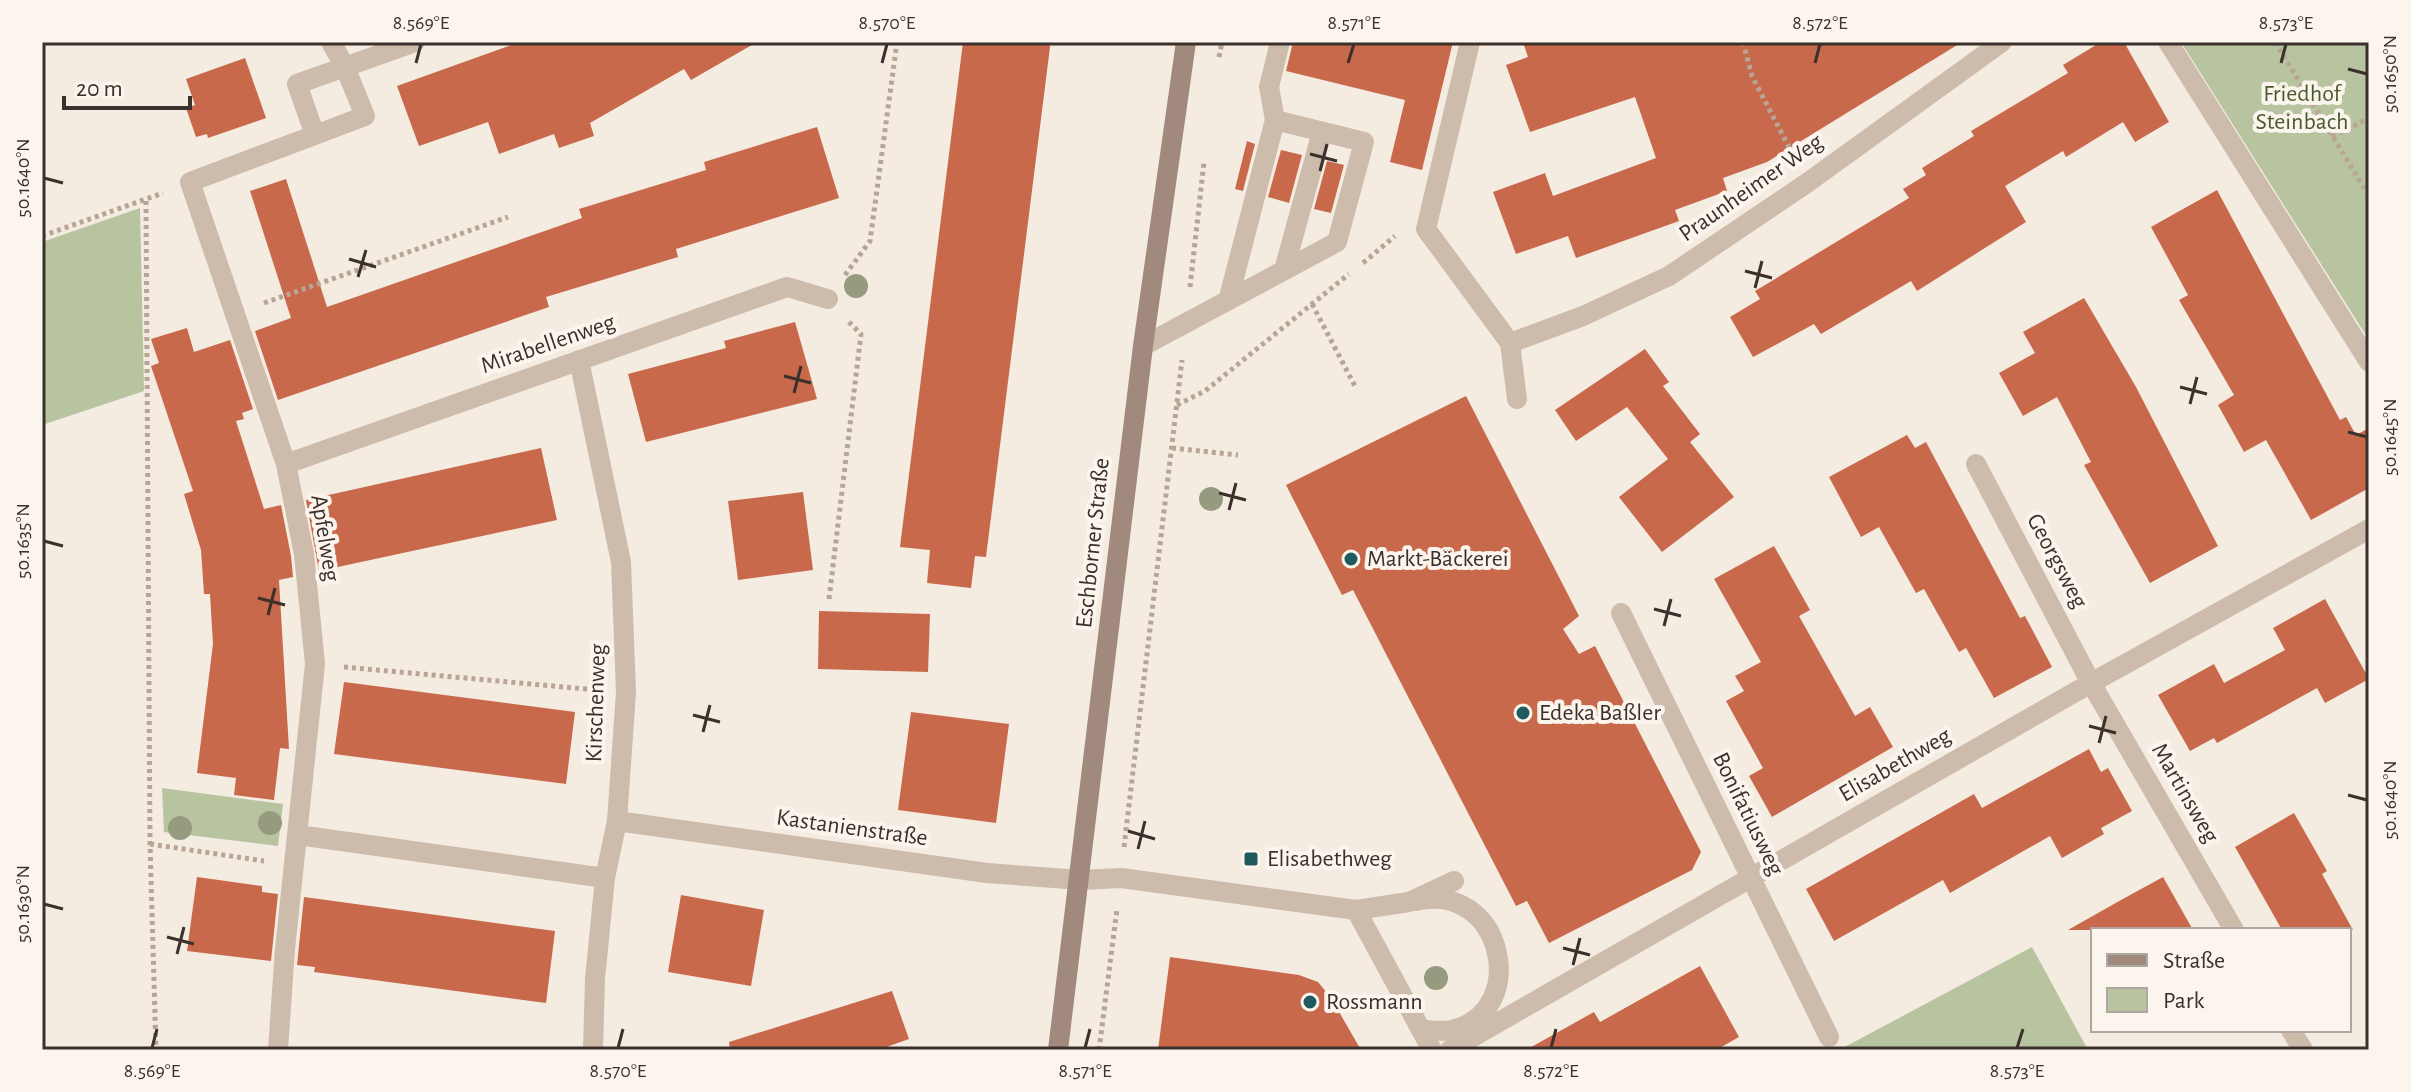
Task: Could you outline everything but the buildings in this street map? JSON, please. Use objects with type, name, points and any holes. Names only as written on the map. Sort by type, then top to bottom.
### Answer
[{"type":"main road","name":"Eschborner Straße","points":[[1058,1050],[1081,880],[1143,346],[1175,95],[1186,42]]},
{"type":"street","points":[[190,182],[365,116],[331,42]]},
{"type":"street","points":[[315,135],[297,84],[415,42]]},
{"type":"street","points":[[1228,301],[1275,120],[1269,87],[1280,42]]},
{"type":"street","points":[[1470,42],[1426,229],[1510,343],[1517,399]]},
{"type":"street","name":"Praunheimer Weg","points":[[1510,343],[1583,316],[1669,276],[1807,183],[2002,42]]},
{"type":"street","points":[[2168,42],[2369,362]]},
{"type":"street","points":[[1143,346],[1337,242],[1364,142],[1275,120]]},
{"type":"street","points":[[1284,270],[1322,132]]},
{"type":"street","name":"Apfelweg","points":[[190,182],[237,312],[286,464],[304,554],[315,664],[285,949],[278,1050]]},
{"type":"street","name":"Mirabellenweg","points":[[286,464],[787,287],[828,299]]},
{"type":"street","name":"Kirschenweg","points":[[579,360],[621,562],[626,692],[617,821],[605,878],[595,979],[593,1050]]},
{"type":"street","name":"Georgsweg","points":[[1976,464],[2091,683]]},
{"type":"street","name":"Elisabethweg","points":[[1450,1050],[2091,683],[2369,529]]},
{"type":"street","name":"Bonifatiusweg","points":[[1621,613],[1829,1037]]},
{"type":"street","name":"Martinsweg","points":[[2091,683],[2233,928]]},
{"type":"street","name":"Kastanienstraße","points":[[617,821],[987,873],[1081,880],[1121,878],[1356,910],[1409,902]]},
{"type":"street","points":[[298,835],[605,878]]},
{"type":"street","points":[[1409,902],[1454,881]]},
{"type":"street","points":[[1409,902],[1429,897],[1452,901],[1472,910],[1488,927],[1497,948],[1500,970],[1494,992],[1469,1022],[1452,1030],[1421,1030]]},
{"type":"street","points":[[1356,910],[1432,1050]]},
{"type":"street","points":[[2292,1032],[2303,1050]]},
{"type":"path","points":[[829,599],[861,334],[828,299],[870,241],[897,42]]},
{"type":"path","points":[[1217,70],[1222,42]]},
{"type":"path","points":[[1743,42],[1752,76],[1807,183]]},
{"type":"path","points":[[2275,42],[2369,196]]},
{"type":"path","points":[[2332,137],[2369,118]]},
{"type":"path","points":[[1099,1050],[1205,158]]},
{"type":"path","points":[[42,236],[146,201],[190,182]]},
{"type":"path","points":[[146,201],[150,844],[156,1050]]},
{"type":"path","points":[[237,312],[508,217]]},
{"type":"path","points":[[1177,405],[1205,391],[1404,230],[1426,229]]},
{"type":"path","points":[[1312,304],[1356,388]]},
{"type":"path","points":[[1172,448],[1238,455]]},
{"type":"path","points":[[315,664],[626,692]]},
{"type":"path","points":[[150,844],[295,865]]},
{"type":"green space","name":"Friedhof Steinbach","points":[[2181,42],[2369,42],[2369,340],[2362,329]]},
{"type":"green space","points":[[140,208],[144,391],[42,425],[42,242]]},
{"type":"green space","points":[[162,788],[283,804],[278,846],[164,832]]},
{"type":"green space","points":[[2032,947],[2088,1050],[1839,1050]]},
{"type":"place","name":"Markt-Bäckerei","points":[[1351,559]]},
{"type":"place","name":"Edeka Baßler","points":[[1523,713]]},
{"type":"place","name":"Elisabethweg","points":[[1251,859]]},
{"type":"place","name":"Rossmann","points":[[1310,1002]]}]
